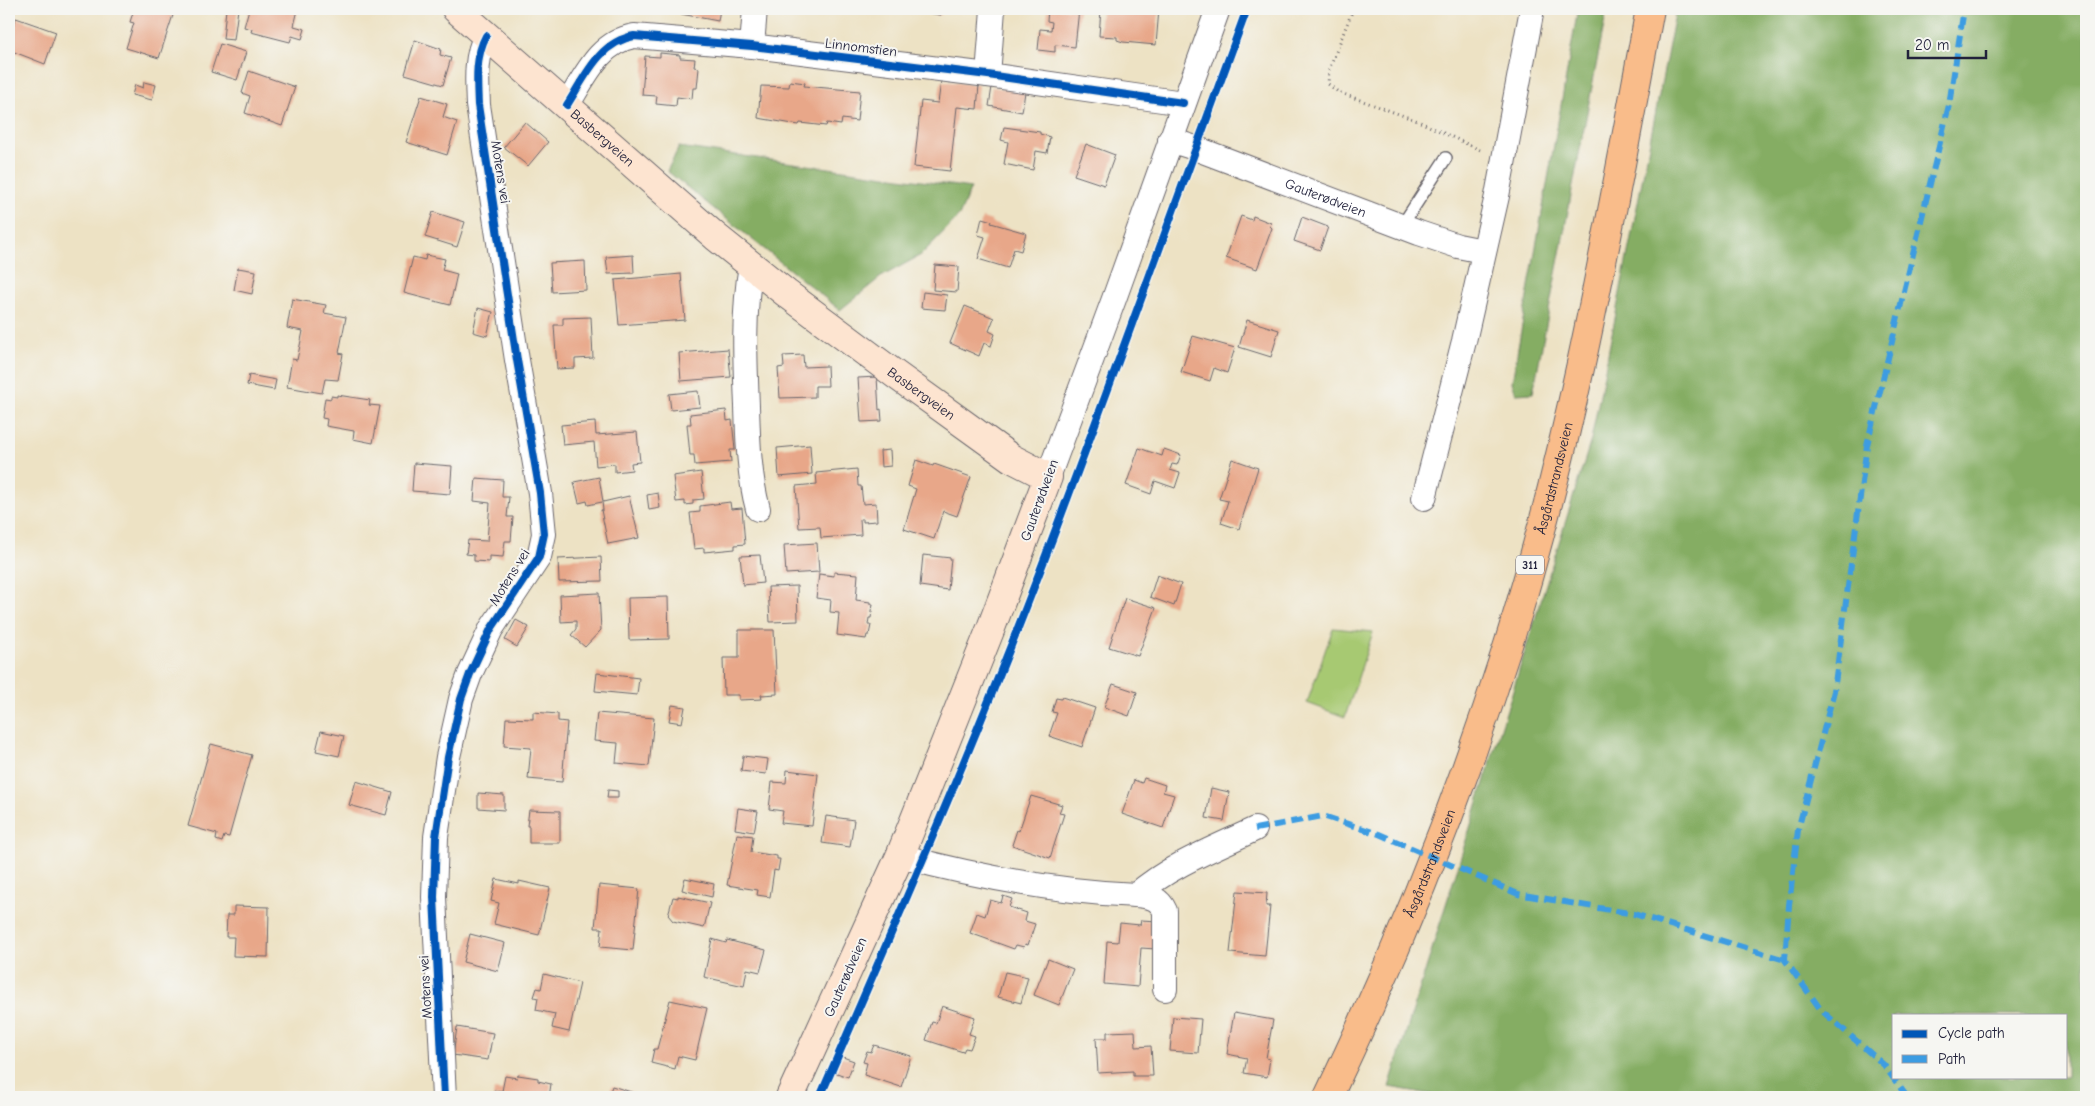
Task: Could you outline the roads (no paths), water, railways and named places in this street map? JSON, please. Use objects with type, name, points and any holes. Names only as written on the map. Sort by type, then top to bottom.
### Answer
[{"type":"main road","name":"Basbergveien","points":[[456,9],[716,237],[751,265],[903,381],[1011,458],[1048,478]]},
{"type":"main road","name":"Åsgårdstrandsveien","points":[[1328,1097],[1394,953],[1446,822],[1508,645],[1545,512],[1579,374],[1608,236],[1650,9]]},
{"type":"main road","name":"Gauterødveien","points":[[790,1097],[900,856],[992,628],[1048,478]]},
{"type":"street","points":[[752,46],[755,9]]},
{"type":"street","points":[[988,75],[993,9]]},
{"type":"street","name":"Gauterødveien","points":[[1048,478],[1218,9]]},
{"type":"street","points":[[1424,498],[1464,341],[1504,161],[1532,9]]},
{"type":"street","name":"Motens vei","points":[[444,1097],[434,897],[436,837],[448,757],[461,699],[470,674],[491,629],[539,557],[544,534],[540,493],[517,360],[478,105],[477,80],[481,46],[486,36]]},
{"type":"street","name":"Linnomstien","points":[[567,105],[600,54],[609,45],[622,38],[642,37],[752,46],[988,75],[1183,103]]},
{"type":"street","name":"Gauterødveien","points":[[1170,140],[1196,148],[1401,227],[1458,246],[1483,251]]},
{"type":"street","points":[[751,265],[744,332],[748,443],[758,509]]},
{"type":"street","points":[[1136,895],[1153,880],[1167,872],[1255,829]]},
{"type":"street","points":[[900,856],[943,868],[1092,893],[1156,898],[1161,902],[1165,911],[1165,988]]},
{"type":"lane","points":[[1401,227],[1446,158]]}]
